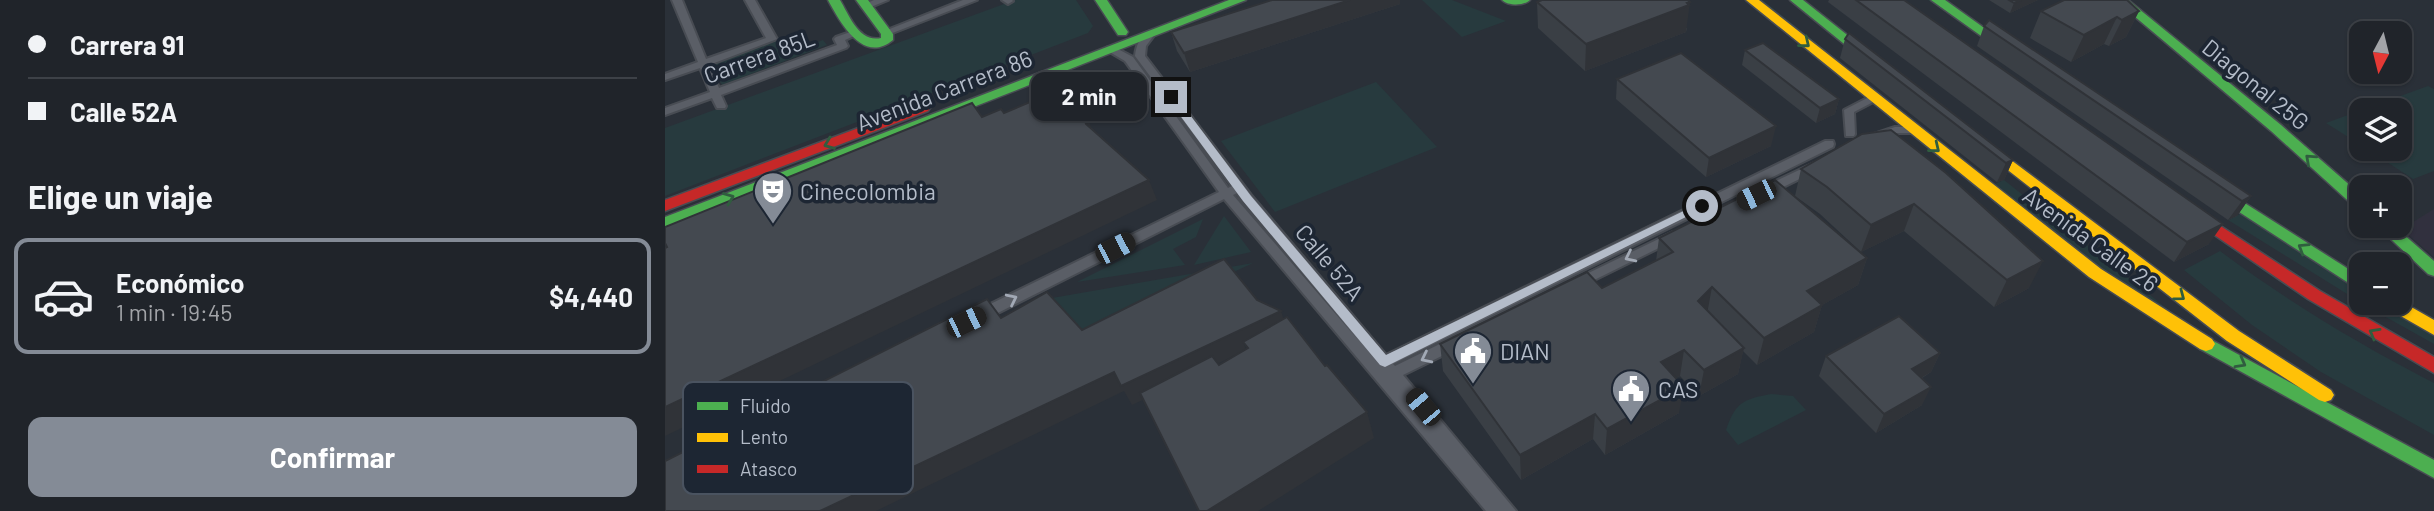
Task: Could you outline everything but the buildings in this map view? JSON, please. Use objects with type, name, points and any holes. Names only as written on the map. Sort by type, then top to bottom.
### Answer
[{"type":"main road","points":[[834,0],[856,33],[870,47],[885,42],[889,37],[864,3]]},
{"type":"main road","points":[[1101,0],[1122,33]]},
{"type":"main road","name":"Avenida Carrera 86","points":[[665,206],[1210,0]]},
{"type":"main road","name":"Avenida Carrera 86","points":[[665,223],[1240,0]]},
{"type":"main road","points":[[1508,0],[1524,0]]},
{"type":"main road","name":"Avenida Calle 26","points":[[1752,0],[2041,233],[2140,304],[2192,336],[2434,470]]},
{"type":"main road","points":[[1796,0],[1873,60]]},
{"type":"main road","points":[[1937,0],[2018,56]]},
{"type":"main road","name":"Diagonal 25G","points":[[2124,1],[2180,51],[2276,128],[2349,193]]},
{"type":"main road","name":"Avenida Calle 26","points":[[1973,136],[2233,336],[2334,400],[2434,455]]},
{"type":"main road","points":[[2211,187],[2349,277]]},
{"type":"main road","points":[[2188,209],[2327,305],[2434,366]]},
{"type":"main road","points":[[2398,238],[2434,270]]},
{"type":"main road","points":[[2412,315],[2434,328]]},
{"type":"street","points":[[677,0],[701,64],[721,106]]},
{"type":"street","points":[[665,77],[772,39],[750,0]]},
{"type":"street","points":[[864,3],[883,0]]},
{"type":"street","points":[[887,32],[972,0]]},
{"type":"street","name":"Carrera 85L","points":[[665,112],[843,46],[839,39],[856,33]]},
{"type":"street","name":"Calle 52A","points":[[1150,34],[1141,46],[1140,56],[1232,190]]},
{"type":"street","name":"Calle 52A","points":[[1111,49],[1129,58],[1232,190],[1380,364],[1495,511]]},
{"type":"street","points":[[1850,134],[1849,110],[1878,102],[1888,120],[1869,140]]},
{"type":"street","points":[[1380,364],[1850,134],[1869,140],[1895,130],[1912,130]]},
{"type":"street","points":[[1756,195],[1829,160]]},
{"type":"street","points":[[966,322],[1232,190]]},
{"type":"street","points":[[1566,289],[1681,232]]},
{"type":"street","points":[[1389,376],[1464,339]]},
{"type":"street","name":"Calle 52A","points":[[1389,376],[1508,511]]},
{"type":"shaded area","points":[[2434,209],[2434,257],[2412,238],[2412,223]]},
{"type":"green space","points":[[1015,0],[1076,0],[1093,26],[1088,33],[665,196],[665,128]]},
{"type":"green space","points":[[1422,0],[1452,0],[1506,21],[1462,37]]},
{"type":"green space","points":[[1756,0],[1763,0],[1992,185],[2004,180],[2216,347],[2139,298],[2064,245]]},
{"type":"green space","points":[[1928,0],[1932,0],[2349,281],[2349,296],[2228,220],[2240,214]]},
{"type":"green space","points":[[823,40],[827,45],[722,85],[710,65],[776,41],[786,54]]},
{"type":"green space","points":[[1376,82],[1437,147],[1275,212],[1221,141]]},
{"type":"green space","points":[[2428,86],[2434,89],[2434,171],[2413,179],[2412,175],[2407,175],[2385,161],[2412,161],[2412,98],[2395,98]]},
{"type":"green space","points":[[2349,114],[2349,137],[2326,123]]},
{"type":"green space","points":[[1224,216],[1251,252],[1194,265]]},
{"type":"green space","points":[[1203,219],[1196,237],[1173,249],[1185,265],[1077,282]]},
{"type":"green space","points":[[2220,251],[2324,322],[2434,383],[2434,435],[2321,372],[2252,325],[2184,270]]},
{"type":"green space","points":[[1253,263],[1090,339],[1052,298]]},
{"type":"green space","points":[[2382,315],[2403,315],[2434,333],[2434,344]]},
{"type":"green space","points":[[1771,394],[1793,396],[1806,410],[1738,445],[1726,430],[1733,414],[1747,400]]},
{"type":"traffic: fast","points":[[834,0],[861,39],[877,43],[887,40],[887,34],[862,0]]},
{"type":"traffic: fast","points":[[1101,0],[1122,32]]},
{"type":"traffic: fast","points":[[665,223],[1240,0]]},
{"type":"traffic: fast","points":[[1508,0],[1524,0]]},
{"type":"traffic: fast","points":[[1796,0],[1864,53]]},
{"type":"traffic: fast","points":[[1937,0],[2002,45]]},
{"type":"traffic: fast","points":[[2121,0],[2276,128],[2349,193]]},
{"type":"traffic: fast","points":[[2221,193],[2349,277]]},
{"type":"traffic: fast","points":[[2398,238],[2434,270]]},
{"type":"traffic: fast","points":[[2206,344],[2434,470]]},
{"type":"traffic: slow","points":[[1752,0],[2095,273],[2206,344]]},
{"type":"traffic: slow","points":[[1991,150],[2233,336],[2325,395]]},
{"type":"traffic: slow","points":[[2412,315],[2434,328]]},
{"type":"traffic: jam","points":[[665,206],[923,108]]},
{"type":"traffic: jam","points":[[2199,217],[2314,295],[2434,366]]},
{"type":"place","name":"Cinecolombia","points":[[773,225]]},
{"type":"place","name":"DIAN","points":[[1473,385]]},
{"type":"place","name":"CAS","points":[[1631,423]]},
{"type":"route","points":[[1171,97],[1247,198],[1385,362],[1702,206]]}]
